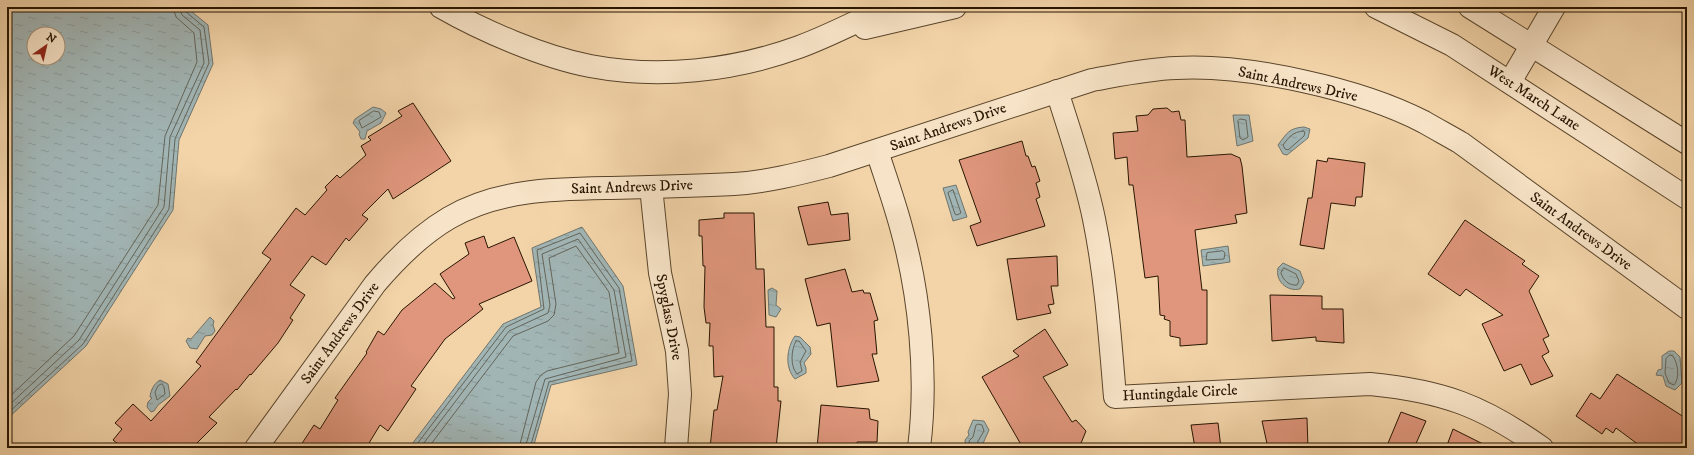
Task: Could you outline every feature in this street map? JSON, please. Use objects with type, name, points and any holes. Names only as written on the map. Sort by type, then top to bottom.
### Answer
[{"type":"street","points":[[441,7],[512,41],[544,53],[590,66],[637,72],[693,72],[742,64],[798,48],[887,7]]},
{"type":"street","points":[[824,37],[955,7]]},
{"type":"street","name":"West March Lane","points":[[1376,7],[1452,45],[1687,198]]},
{"type":"street","points":[[1470,7],[1687,143]]},
{"type":"street","points":[[1510,82],[1554,7]]},
{"type":"street","name":"Saint Andrews Drive","points":[[256,448],[375,284],[396,259],[427,232],[450,217],[480,203],[512,194],[545,190],[736,184],[786,177],[829,166],[877,151],[1092,80],[1137,72],[1177,68],[1229,69],[1273,75],[1378,103],[1423,122],[1461,143],[1687,308]]},
{"type":"street","name":"Huntingdale Circle","points":[[1057,91],[1079,159],[1094,219],[1104,278],[1116,397],[1370,384],[1407,387],[1441,395],[1473,406],[1510,425],[1542,448]]},
{"type":"street","points":[[877,151],[901,227],[914,284],[920,338],[922,389],[919,448]]},
{"type":"street","name":"Spyglass Drive","points":[[651,187],[660,273],[677,350],[680,394],[676,448]]},
{"type":"water","points":[[7,7],[186,7],[208,25],[213,64],[179,140],[173,210],[86,346],[7,419]]},
{"type":"water","points":[[373,107],[381,109],[386,113],[381,123],[367,131],[365,139],[361,139],[359,134],[360,132],[353,123],[355,119]]},
{"type":"water","points":[[1233,115],[1249,115],[1253,141],[1237,146]]},
{"type":"water","points":[[1304,127],[1310,129],[1308,138],[1287,155],[1283,154],[1278,145],[1284,137],[1292,130]]},
{"type":"water","points":[[956,185],[967,217],[953,221],[943,188]]},
{"type":"water","points":[[582,227],[623,286],[637,365],[551,385],[533,448],[409,448],[503,324],[541,307],[532,248]]},
{"type":"water","points":[[1228,246],[1230,262],[1203,266],[1201,250]]},
{"type":"water","points":[[1283,263],[1300,271],[1304,282],[1300,289],[1291,289],[1280,281],[1278,277],[1278,268]]},
{"type":"water","points":[[772,288],[777,291],[776,305],[781,309],[776,317],[769,315],[768,290]]},
{"type":"water","points":[[210,317],[214,321],[213,325],[215,331],[212,335],[205,336],[197,349],[190,348],[186,341],[188,338],[191,339]]},
{"type":"water","points":[[795,336],[800,337],[810,347],[811,354],[804,363],[806,373],[795,379],[789,369],[788,357],[790,346]]},
{"type":"water","points":[[1669,351],[1674,351],[1680,357],[1682,383],[1675,390],[1666,386],[1663,376],[1656,375],[1658,370],[1662,369],[1662,356]]},
{"type":"water","points":[[160,380],[168,384],[170,396],[151,412],[147,407],[148,402],[152,398],[150,397],[153,387]]},
{"type":"water","points":[[973,420],[984,421],[989,430],[981,448],[966,448],[965,440],[969,435],[968,432]]},
{"type":"building","points":[[413,103],[451,161],[393,199],[388,189],[362,215],[368,219],[349,241],[346,238],[326,265],[312,256],[290,285],[305,295],[290,318],[293,320],[278,343],[251,375],[250,374],[237,390],[236,389],[209,417],[217,423],[192,448],[123,448],[113,440],[122,429],[115,423],[133,404],[151,421],[201,366],[196,362],[271,259],[262,253],[296,208],[305,215],[327,190],[325,187],[337,175],[340,178],[366,155],[361,146],[371,140],[368,137],[402,116],[398,111]]},
{"type":"building","points":[[1167,108],[1172,112],[1179,111],[1181,120],[1185,120],[1187,157],[1231,154],[1240,158],[1242,166],[1247,213],[1235,215],[1237,223],[1195,230],[1202,290],[1207,290],[1207,344],[1180,346],[1180,338],[1170,336],[1170,321],[1164,319],[1165,316],[1160,315],[1158,276],[1145,278],[1133,185],[1129,185],[1127,157],[1115,159],[1113,133],[1138,131],[1136,116],[1148,115],[1153,109]]},
{"type":"building","points":[[1022,141],[1026,156],[1028,156],[1032,167],[1035,166],[1040,181],[1036,183],[1040,197],[1036,199],[1045,226],[977,246],[970,226],[981,222],[959,160]]},
{"type":"building","points":[[1328,158],[1365,163],[1362,197],[1356,197],[1355,206],[1331,203],[1324,249],[1300,245],[1308,198],[1312,198],[1317,160],[1327,162]]},
{"type":"building","points":[[828,202],[831,215],[848,213],[850,240],[808,245],[798,207]]},
{"type":"building","points":[[724,213],[754,213],[756,269],[764,269],[766,327],[774,327],[774,387],[778,387],[778,401],[781,401],[776,448],[710,448],[714,410],[717,410],[723,376],[714,377],[713,346],[709,346],[710,323],[706,323],[704,307],[705,266],[703,266],[702,236],[699,236],[699,220],[724,218]]},
{"type":"building","points":[[1465,220],[1525,261],[1522,264],[1539,276],[1529,291],[1549,336],[1543,339],[1549,352],[1542,356],[1553,376],[1531,385],[1521,364],[1504,371],[1482,324],[1503,315],[1466,289],[1460,296],[1428,274]]},
{"type":"building","points":[[484,236],[488,248],[514,237],[532,281],[479,304],[483,309],[445,339],[411,386],[416,389],[388,431],[380,425],[366,448],[299,448],[314,425],[320,429],[338,400],[335,398],[367,353],[366,352],[378,331],[384,335],[402,310],[435,283],[453,299],[455,298],[440,274],[469,254],[465,243]]},
{"type":"building","points":[[1057,256],[1058,286],[1051,286],[1054,304],[1048,305],[1051,313],[1017,320],[1007,259]]},
{"type":"building","points":[[845,269],[852,292],[863,290],[864,293],[870,293],[878,320],[874,321],[877,354],[872,354],[879,381],[837,387],[830,323],[817,326],[805,279]]},
{"type":"building","points":[[1270,295],[1322,296],[1322,309],[1343,309],[1344,343],[1316,341],[1316,337],[1272,341]]},
{"type":"building","points":[[1045,329],[1068,365],[1043,377],[1072,422],[1076,420],[1086,431],[1079,448],[1023,448],[982,377],[1019,356],[1013,351]]},
{"type":"building","points":[[1617,374],[1687,419],[1687,448],[1643,448],[1616,428],[1613,433],[1606,428],[1602,434],[1576,416],[1591,393],[1600,399]]},
{"type":"building","points":[[821,405],[869,409],[870,419],[878,421],[877,442],[857,442],[857,448],[817,448]]},
{"type":"building","points":[[1401,412],[1426,421],[1414,448],[1386,448]]},
{"type":"building","points":[[1307,418],[1308,448],[1268,448],[1262,421]]},
{"type":"building","points":[[1218,423],[1221,448],[1195,448],[1191,425]]},
{"type":"building","points":[[1453,429],[1491,448],[1446,448]]}]
